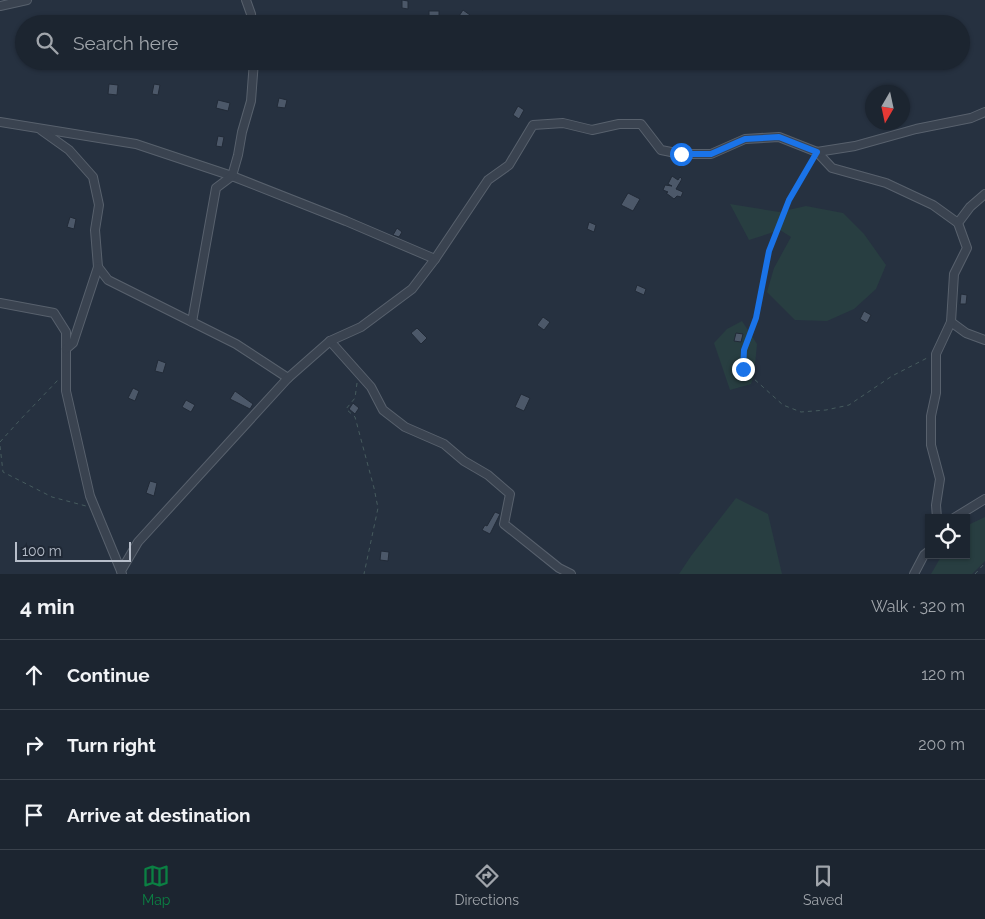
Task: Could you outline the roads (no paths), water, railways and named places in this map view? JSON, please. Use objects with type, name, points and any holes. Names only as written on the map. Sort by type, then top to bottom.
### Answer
[{"type":"street","points":[[0,6],[27,0]]},
{"type":"street","points":[[246,0],[251,15]]},
{"type":"street","points":[[192,322],[216,188],[232,176],[250,101],[253,70]]},
{"type":"street","points":[[817,152],[855,146],[916,129],[970,118],[985,112]]},
{"type":"street","points":[[0,122],[136,144],[232,176],[435,259]]},
{"type":"street","points":[[122,572],[138,542],[288,378],[330,342],[361,327],[412,289],[435,259],[488,180],[510,165],[533,125],[563,123],[592,130],[619,124],[641,124],[661,150],[681,154],[711,154],[745,139],[779,137],[817,152],[832,168],[886,183],[934,205],[958,223],[967,248],[954,274],[951,322],[936,354],[936,393],[931,416],[931,445],[940,479],[936,505],[937,514]]},
{"type":"street","points":[[40,128],[69,150],[93,177],[99,205],[94,230],[98,267],[73,343],[66,349]]},
{"type":"street","points":[[958,223],[970,207],[985,194]]},
{"type":"street","points":[[98,267],[108,280],[236,344],[288,378]]},
{"type":"street","points":[[0,303],[54,314],[66,332],[66,391],[90,496],[122,572]]},
{"type":"street","points":[[951,322],[966,333],[985,340]]},
{"type":"street","points":[[330,342],[372,387],[383,410],[405,427],[444,444],[464,461],[488,475],[510,494],[504,524],[559,568],[571,574]]},
{"type":"street","points":[[961,514],[985,499]]},
{"type":"street","points":[[914,574],[925,554]]}]
